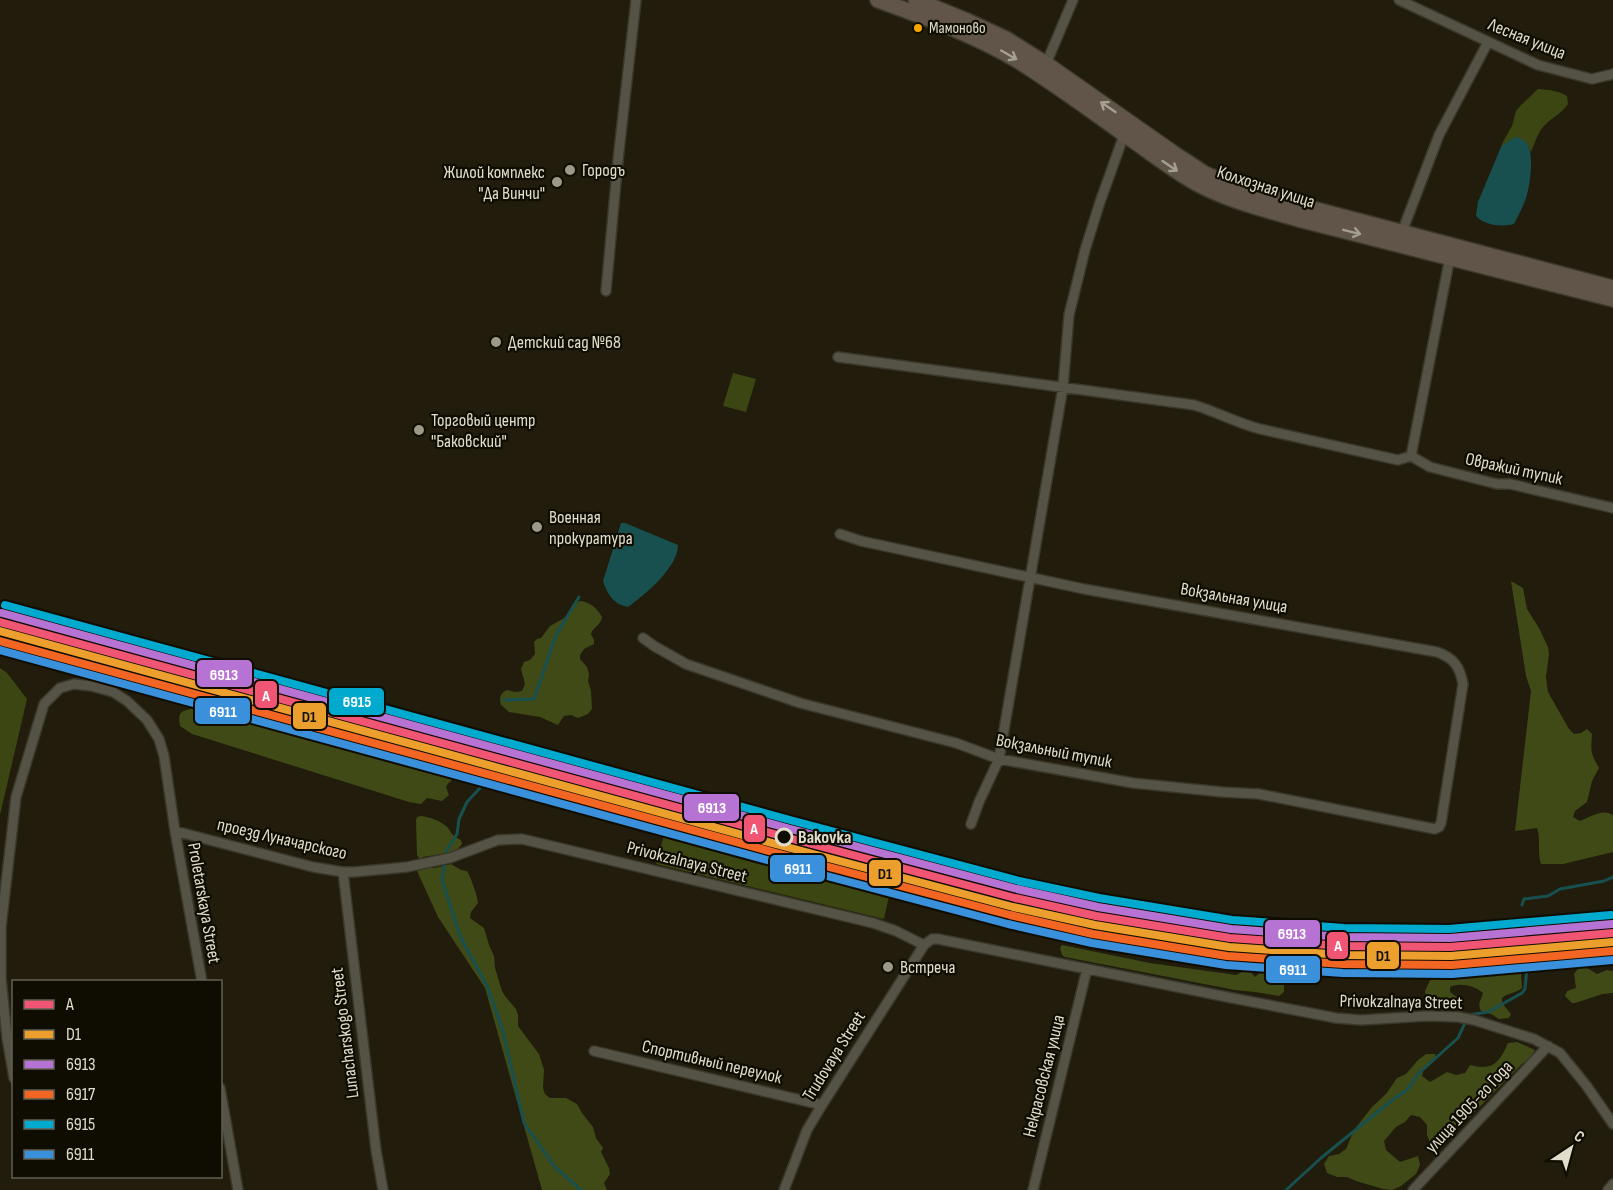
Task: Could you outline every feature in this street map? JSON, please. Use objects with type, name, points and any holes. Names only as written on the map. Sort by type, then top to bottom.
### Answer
[{"type":"main road","name":"Колхозная улица","points":[[878,0],[962,32],[1001,51],[1034,71],[1173,168],[1215,192],[1252,206],[1613,299]]},
{"type":"main road","name":"Колхозная улица","points":[[916,0],[1006,39],[1205,174],[1224,182],[1255,193],[1613,288]]},
{"type":"street","points":[[606,291],[636,0]]},
{"type":"street","points":[[1046,64],[1073,0]]},
{"type":"street","name":"Лесная улица","points":[[1399,0],[1538,65],[1592,79],[1613,74]]},
{"type":"street","points":[[1402,232],[1440,135],[1488,42]]},
{"type":"street","points":[[971,824],[999,759],[1063,387],[1069,315],[1085,250],[1124,135]]},
{"type":"street","points":[[838,357],[1194,405],[1260,429],[1398,460],[1411,456],[1450,257]]},
{"type":"street","name":"Овражий тупик","points":[[1411,456],[1430,467],[1497,484],[1510,484],[1613,508]]},
{"type":"street","name":"Вокзальная улица","points":[[840,534],[861,541],[1031,578],[1437,652],[1447,656],[1456,664],[1462,684],[1441,823],[1438,827]]},
{"type":"street","name":"Вокзальный тупик","points":[[643,638],[686,664],[800,703],[957,743],[999,759],[1133,783],[1259,794],[1435,829],[1438,827]]},
{"type":"street","name":"Proletarskaya Street","points":[[12,1067],[2,978],[1,927],[16,797],[44,704],[60,688],[74,684],[112,692],[127,701],[147,720],[159,739],[164,756],[202,980]]},
{"type":"street","name":"проезд Луначарского","points":[[175,831],[313,867],[343,872],[407,867],[450,858],[487,843]]},
{"type":"street","name":"Privokzalnaya Street","points":[[487,843],[510,839],[543,844],[873,922],[924,945],[932,939],[938,939],[1336,1018],[1361,1020],[1427,1016],[1474,1020],[1534,1038],[1560,1053],[1613,1124]]},
{"type":"street","name":"Lunacharskogo Street","points":[[343,872],[376,1150],[383,1190]]},
{"type":"street","name":"Trudovaya Street","points":[[784,1190],[807,1130],[924,945]]},
{"type":"street","name":"Некрасовская улица","points":[[1033,1190],[1087,969]]},
{"type":"street","name":"улица 1905-го Года","points":[[1413,1190],[1548,1046]]},
{"type":"street","name":"Спортивный переулок","points":[[594,1051],[822,1105]]},
{"type":"street","points":[[222,1099],[238,1190]]},
{"type":"street","points":[[1608,1190],[1613,1184]]},
{"type":"green space","points":[[1538,89],[1567,96],[1568,104],[1543,127],[1531,152],[1526,142],[1501,147],[1512,126],[1516,111]]},
{"type":"green space","points":[[733,373],[756,379],[746,412],[723,406]]},
{"type":"green space","points":[[1511,581],[1523,588],[1527,609],[1548,647],[1546,677],[1548,692],[1574,734],[1587,729],[1592,734],[1592,752],[1599,768],[1592,781],[1587,802],[1575,811],[1573,817],[1580,821],[1605,812],[1613,815],[1613,852],[1563,864],[1541,864],[1537,828],[1515,831],[1531,691],[1526,676]]},
{"type":"green space","points":[[580,601],[593,606],[602,617],[591,634],[594,644],[584,649],[580,655],[589,674],[592,709],[588,714],[578,718],[571,715],[564,716],[558,725],[540,717],[509,712],[501,705],[501,696],[507,690],[522,691],[525,684],[521,669],[524,662],[530,660],[535,654],[534,642],[541,638],[550,626],[566,617],[573,604]]},
{"type":"green space","points":[[0,668],[7,673],[27,699],[0,815]]},
{"type":"green space","points":[[197,707],[287,733],[305,734],[346,745],[366,747],[381,756],[425,765],[443,764],[456,775],[446,787],[449,795],[442,801],[427,798],[421,804],[409,802],[192,734],[180,726],[180,716],[182,712]]},
{"type":"green space","points":[[421,816],[443,824],[461,840],[462,844],[454,852],[423,857],[420,860],[417,855],[416,820]]},
{"type":"green space","points":[[665,832],[702,842],[704,834],[891,887],[884,919],[656,864]]},
{"type":"green space","points":[[451,864],[467,871],[470,877],[478,903],[471,912],[470,918],[484,928],[494,956],[502,991],[516,1009],[518,1026],[539,1054],[544,1070],[545,1094],[550,1098],[566,1098],[577,1104],[593,1127],[609,1168],[610,1174],[604,1183],[607,1190],[542,1190],[485,988],[438,917],[417,871],[422,868]]},
{"type":"green space","points":[[1062,945],[1150,963],[1236,975],[1248,969],[1255,977],[1264,969],[1268,970],[1278,964],[1306,970],[1306,974],[1288,976],[1284,981],[1284,992],[1279,996],[1235,990],[1065,957],[1060,948]]},
{"type":"green space","points":[[1501,964],[1508,971],[1517,971],[1521,974],[1522,988],[1502,998],[1502,1003],[1511,1014],[1509,1018],[1499,1019],[1481,1011],[1479,1004],[1483,993],[1472,987],[1458,985],[1450,987],[1450,992],[1458,998],[1457,1008],[1443,1007],[1426,996],[1425,991],[1431,978],[1445,974],[1460,975],[1472,967],[1487,967]]},
{"type":"green space","points":[[1580,966],[1597,974],[1607,970],[1613,971],[1613,993],[1572,1003],[1565,996],[1567,991],[1576,988],[1574,974]]},
{"type":"green space","points":[[1517,1042],[1535,1050],[1530,1059],[1522,1064],[1440,1147],[1431,1145],[1427,1135],[1427,1125],[1420,1117],[1411,1115],[1384,1141],[1386,1150],[1400,1162],[1418,1156],[1420,1165],[1416,1174],[1401,1186],[1392,1190],[1383,1189],[1327,1173],[1324,1164],[1329,1156],[1339,1154],[1346,1149],[1354,1130],[1372,1107],[1386,1094],[1397,1078],[1406,1074],[1426,1054],[1436,1054],[1432,1063],[1424,1068],[1422,1076],[1430,1082],[1447,1072],[1456,1075],[1465,1073],[1470,1065],[1490,1066],[1502,1056],[1508,1043]]},
{"type":"water","points":[[1518,137],[1526,142],[1530,153],[1530,178],[1526,198],[1514,224],[1489,224],[1476,216],[1478,202],[1501,147],[1511,139]]},
{"type":"water","points":[[621,523],[678,545],[677,553],[667,571],[628,607],[612,598],[603,581]]},
{"type":"waterway","points":[[504,700],[534,699],[556,635],[579,597]]},
{"type":"waterway","points":[[480,788],[467,802],[459,819],[457,834],[447,850],[442,880],[460,936],[487,986],[503,1031],[524,1123],[554,1166],[581,1190]]},
{"type":"waterway","points":[[1522,905],[1524,899],[1548,896],[1560,889],[1604,881],[1613,877]]},
{"type":"waterway","points":[[1468,1015],[1488,1012],[1522,993],[1525,989],[1527,967]]},
{"type":"waterway","points":[[1286,1190],[1321,1158],[1407,1090],[1418,1074],[1458,1038],[1464,1025]]},
{"type":"transit line","name":"6915","points":[[5,605],[790,820],[1019,881],[1099,898],[1232,920],[1344,928],[1449,929],[1611,915]]},
{"type":"transit line","name":"6913","points":[[2,613],[787,828],[1017,889],[1098,907],[1231,929],[1343,937],[1450,938],[1612,924]]},
{"type":"transit line","name":"A","points":[[0,622],[785,837],[1015,898],[1096,916],[1230,938],[1343,946],[1450,947],[1613,933]]},
{"type":"transit line","name":"D1","points":[[0,631],[783,846],[1013,907],[1095,925],[1229,947],[1343,955],[1451,956],[1613,942]]},
{"type":"transit line","name":"6917","points":[[0,641],[780,854],[1010,915],[1093,934],[1227,956],[1343,964],[1452,965],[1613,951]]},
{"type":"transit line","name":"6911","points":[[0,650],[778,863],[1008,924],[1092,943],[1226,965],[1343,973],[1452,974],[1613,960]]},
{"type":"place","name":"Мамоново","points":[[918,28]]},
{"type":"place","name":"Городъ","points":[[570,170]]},
{"type":"place","name":"Жилой комплекс \"Да Винчи\"","points":[[557,182]]},
{"type":"place","name":"Детский сад №68","points":[[496,342]]},
{"type":"place","name":"Торговый центр \"Баковский\"","points":[[419,430]]},
{"type":"place","name":"Военная прокуратура","points":[[537,527]]},
{"type":"place","name":"Bakovka","points":[[784,837]]},
{"type":"place","name":"Встреча","points":[[888,967]]}]
